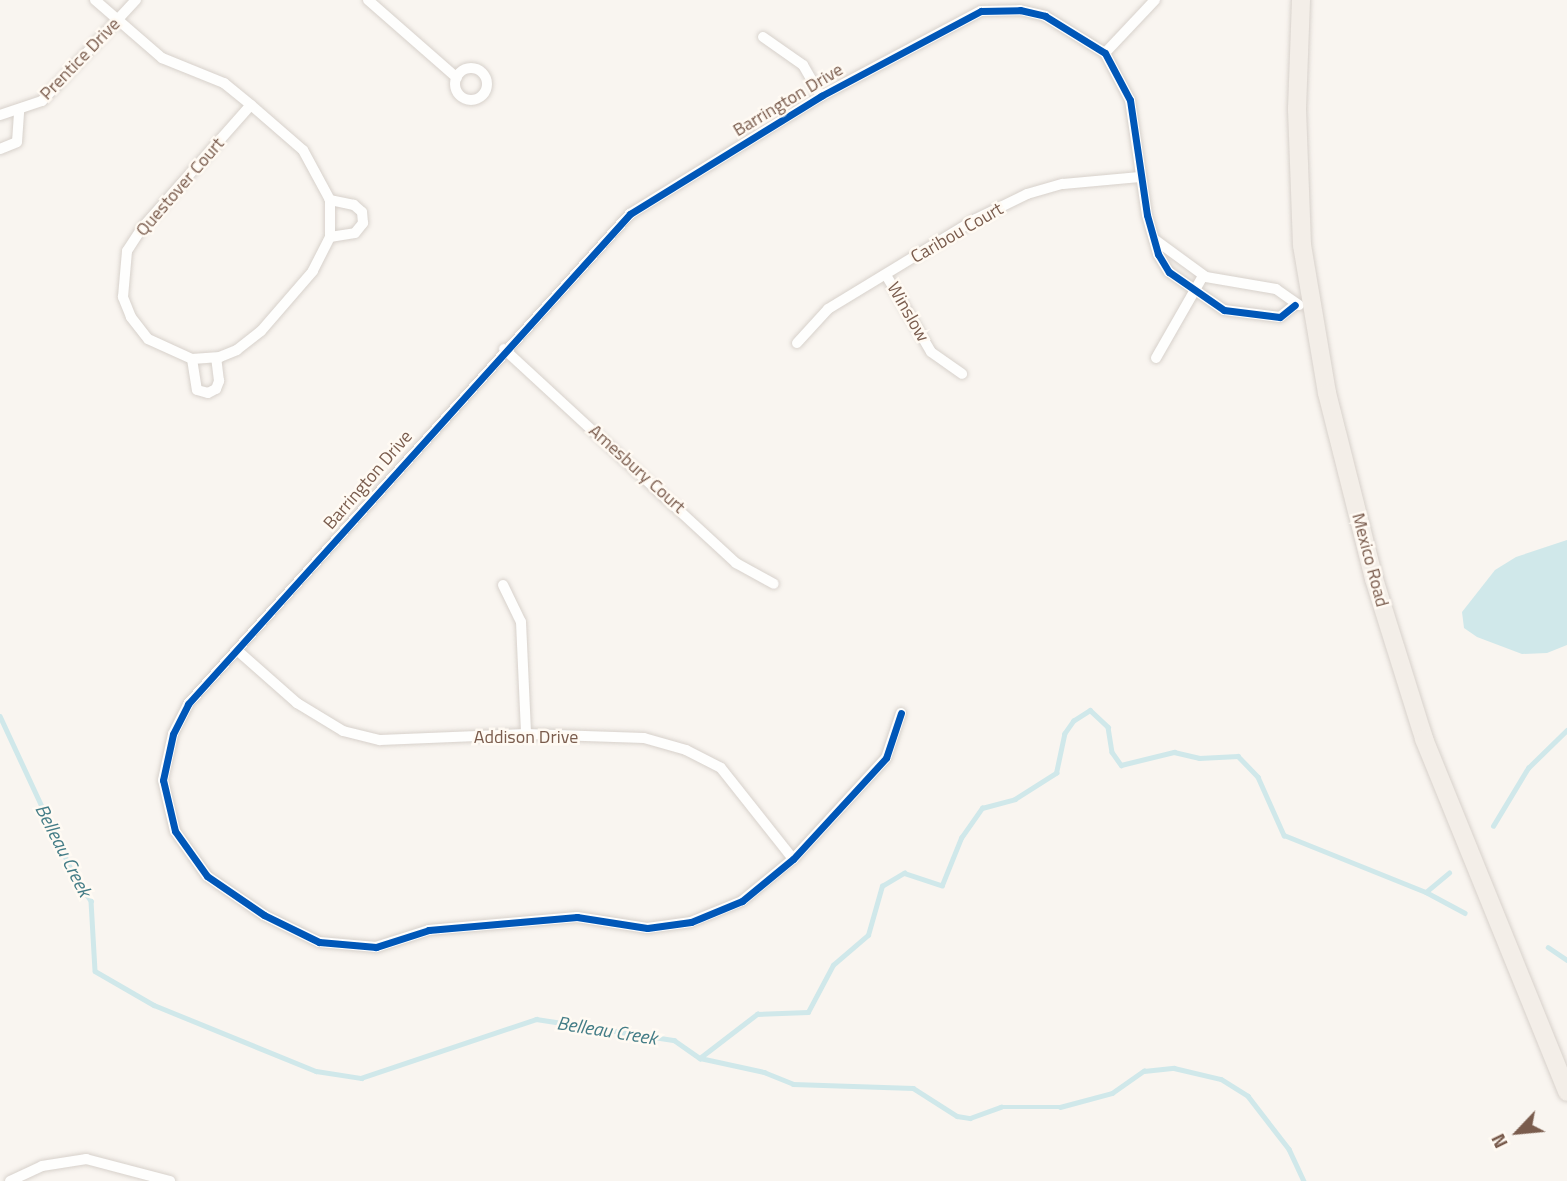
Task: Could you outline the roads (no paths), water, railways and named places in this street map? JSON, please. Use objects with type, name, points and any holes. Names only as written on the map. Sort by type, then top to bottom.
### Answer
[{"type":"main road","name":"Mexico Road","points":[[1301,0],[1297,163],[1302,305],[1401,670],[1452,813],[1567,1091]]},
{"type":"street","points":[[95,0],[162,58],[224,83],[251,105],[303,150],[330,200],[330,237],[313,271],[261,331],[237,350],[216,358],[191,359],[197,390],[208,393],[216,389],[219,381],[216,358]]},
{"type":"street","name":"Prentice Drive","points":[[0,114],[19,111],[42,101],[136,0]]},
{"type":"street","points":[[368,0],[457,78]]},
{"type":"street","points":[[1154,0],[1105,53],[1130,100],[1140,177],[1154,239],[1169,272],[1193,292],[1224,310],[1263,318],[1280,317],[1302,305],[1276,289],[1227,284],[1203,276],[1154,239]]},
{"type":"street","name":"Barrington Drive","points":[[901,713],[886,758],[793,859],[742,901],[691,922],[647,928],[577,917],[429,930],[376,947],[319,942],[264,915],[207,876],[175,831],[163,780],[173,734],[188,704],[238,651],[504,349],[630,214],[821,96],[980,6],[1020,10],[1045,16],[1105,53]]},
{"type":"street","points":[[763,37],[803,65],[821,96]]},
{"type":"street","name":"Questover Court","points":[[191,359],[148,339],[131,317],[122,276],[127,251],[142,228],[251,105]]},
{"type":"street","points":[[0,149],[18,142],[19,111]]},
{"type":"street","name":"Caribou Court","points":[[797,342],[828,309],[976,219],[1027,194],[1063,184],[1140,177]]},
{"type":"street","points":[[330,200],[354,205],[362,212],[363,223],[355,233],[330,237]]},
{"type":"street","name":"Winslow","points":[[886,275],[931,352],[962,374]]},
{"type":"street","points":[[1157,358],[1203,276]]},
{"type":"street","name":"Amesbury Court","points":[[504,349],[736,563],[774,584]]},
{"type":"street","points":[[503,585],[521,622],[526,734]]},
{"type":"street","name":"Addison Drive","points":[[238,651],[297,703],[343,731],[380,740],[526,734],[644,738],[686,750],[721,768],[793,859]]},
{"type":"street","points":[[10,1181],[41,1166],[86,1160],[170,1181]]},
{"type":"water","points":[[1567,540],[1567,645],[1547,653],[1522,654],[1477,637],[1464,628],[1462,612],[1495,570],[1516,557]]},
{"type":"waterway","points":[[701,1057],[757,1014],[808,1012],[833,965],[868,935],[882,886],[904,873],[942,885],[961,838],[982,808],[1015,799],[1056,773],[1064,734],[1073,721],[1090,710],[1108,727],[1112,752],[1121,765],[1174,752],[1199,758],[1238,756],[1258,777],[1284,835],[1426,892],[1465,913]]},
{"type":"waterway","name":"Belleau Creek","points":[[0,716],[76,880],[91,901],[95,971],[154,1005],[316,1071],[361,1078],[536,1019],[674,1040],[700,1058],[764,1072],[793,1084],[913,1088],[957,1116],[970,1118],[1001,1107],[1060,1107],[1112,1093],[1144,1071],[1174,1068],[1221,1079],[1248,1096],[1289,1149],[1304,1181]]},
{"type":"waterway","points":[[1493,826],[1528,768],[1567,730]]},
{"type":"waterway","points":[[1426,892],[1449,873]]},
{"type":"waterway","points":[[1548,947],[1567,960]]}]
